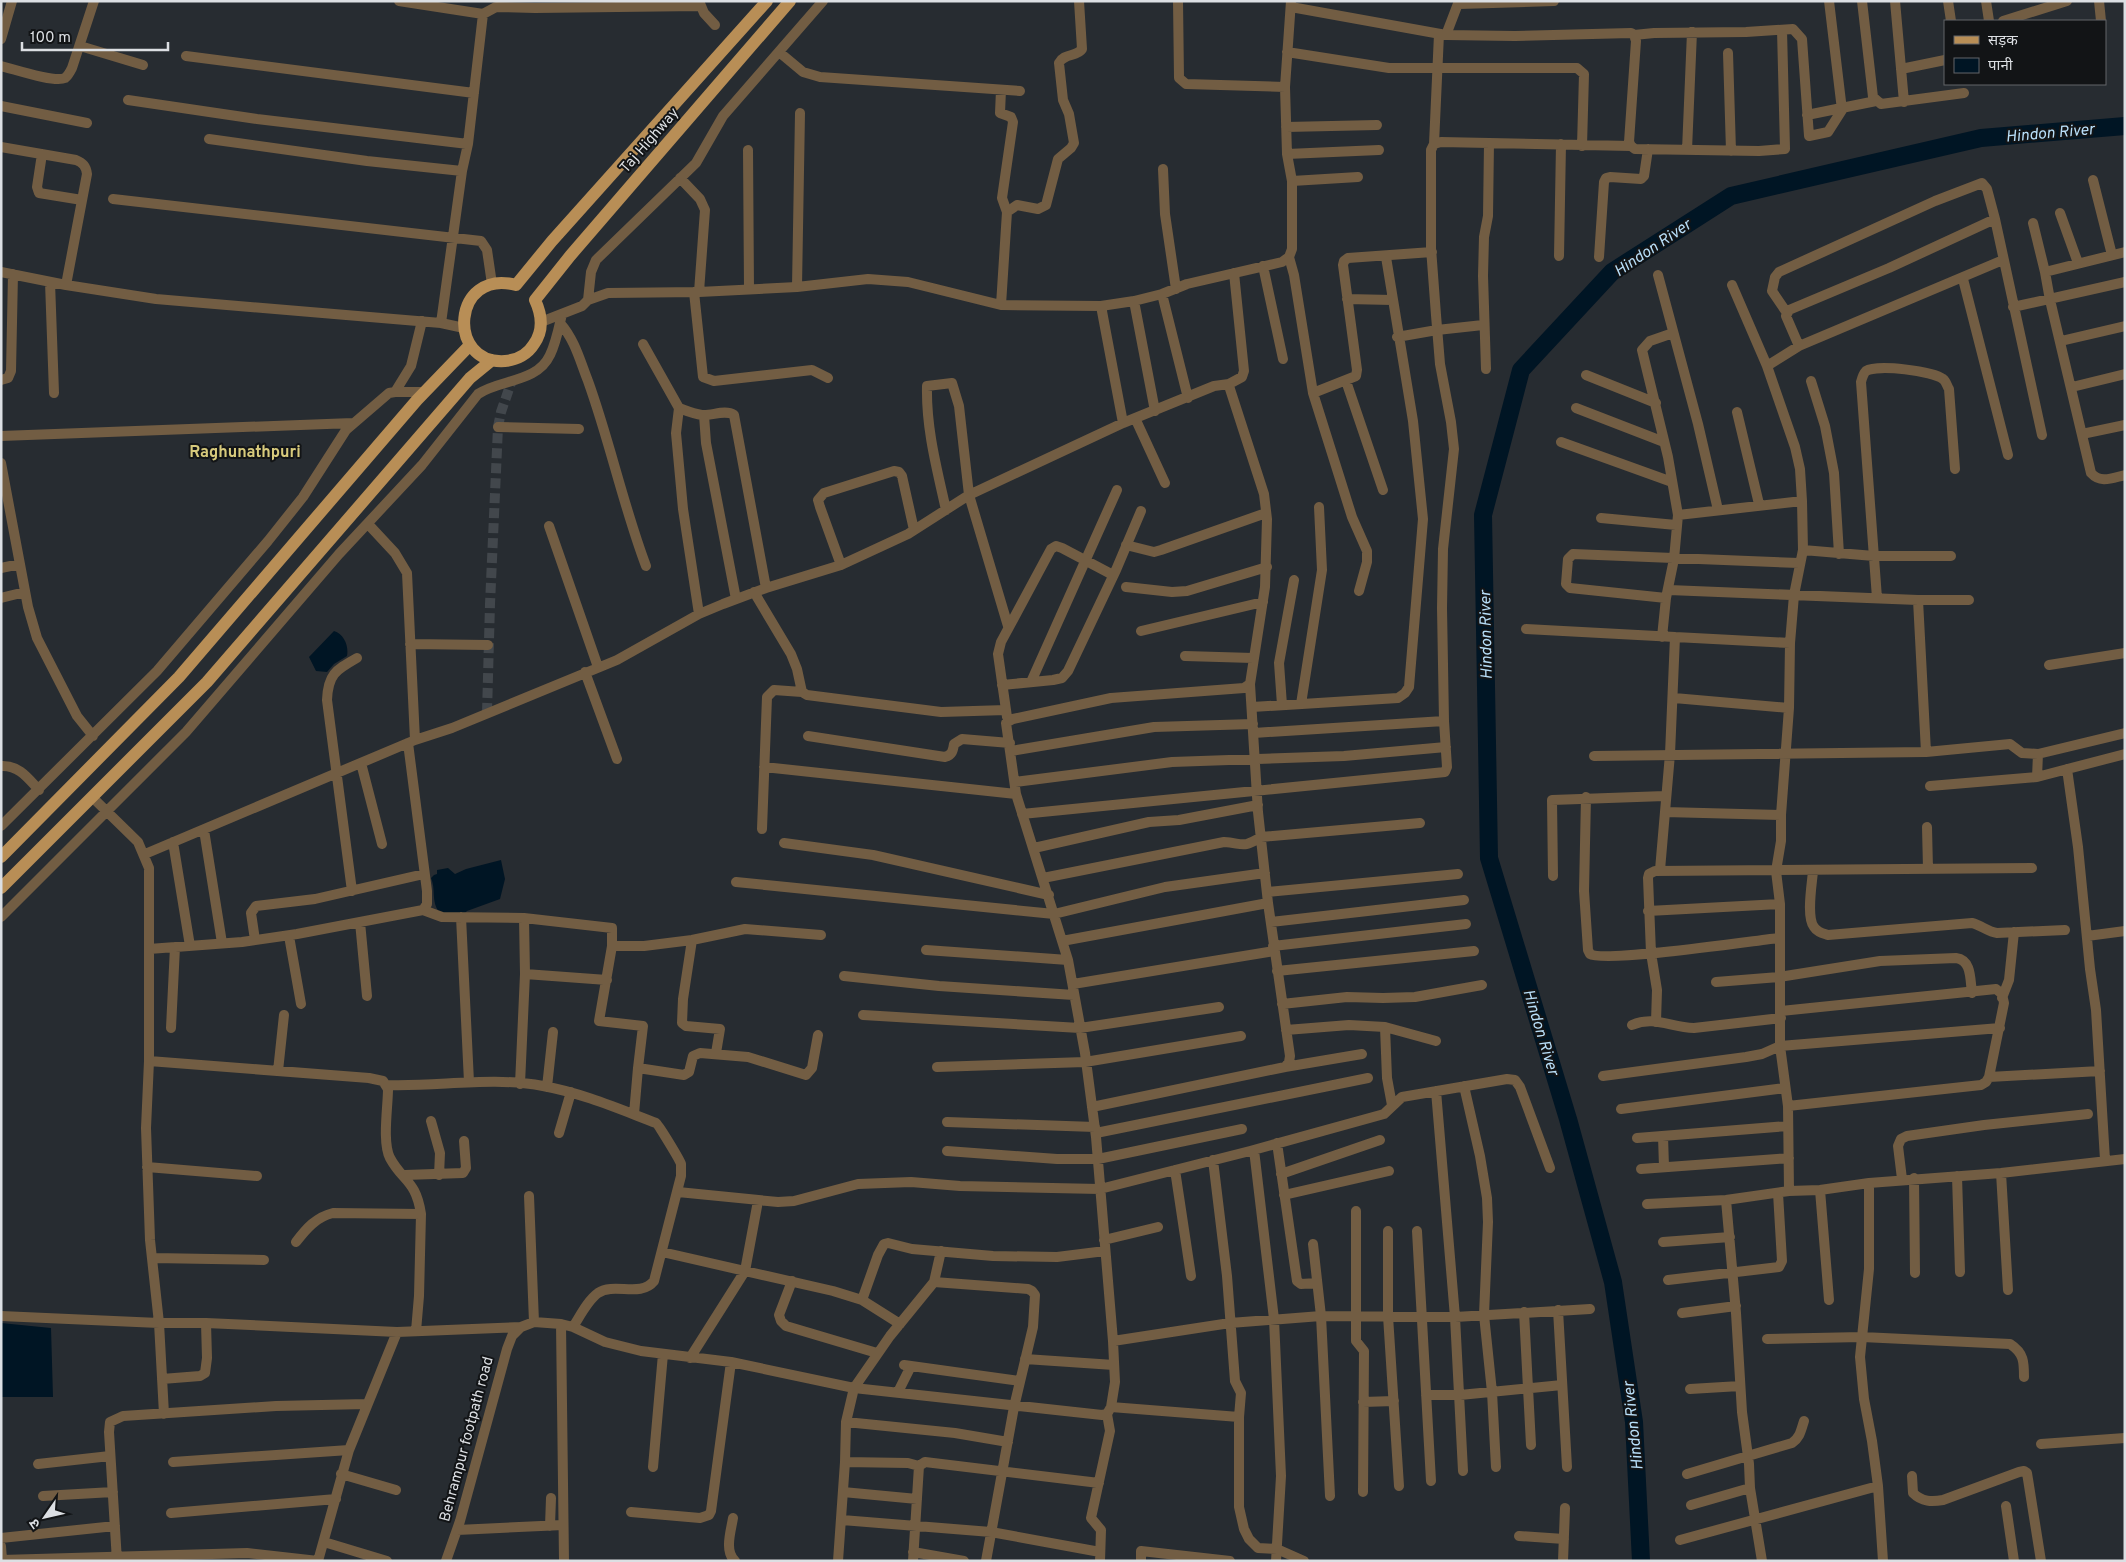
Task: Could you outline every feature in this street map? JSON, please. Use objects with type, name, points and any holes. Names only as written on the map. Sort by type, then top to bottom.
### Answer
[{"type":"main road","points":[[541,322],[539,336],[526,353],[506,361],[492,360],[480,354],[470,345],[464,328],[464,314],[469,301],[479,290],[492,284],[516,285],[552,241],[767,1]]},
{"type":"main road","name":"Taj Highway","points":[[541,322],[535,300],[577,248],[790,1]]},
{"type":"main road","points":[[1,857],[179,677],[423,392],[470,345]]},
{"type":"main road","points":[[1,888],[206,682],[470,378],[492,360]]},
{"type":"street","points":[[1,39],[12,1]]},
{"type":"street","points":[[1,66],[53,78],[62,79],[67,76],[80,46],[94,1]]},
{"type":"street","points":[[399,1],[483,14],[496,7],[700,4],[715,25]]},
{"type":"street","points":[[588,300],[591,272],[596,260],[696,163],[723,116],[823,1]]},
{"type":"street","points":[[1007,212],[1017,205],[1038,209],[1046,205],[1058,159],[1074,143],[1069,114],[1063,100],[1059,63],[1063,58],[1078,54],[1082,49],[1079,1]]},
{"type":"street","points":[[1178,1],[1179,78],[1181,81],[1186,84],[1284,87]]},
{"type":"street","points":[[1022,814],[1445,772],[1447,767],[1444,721],[1443,559],[1454,449],[1440,364],[1432,252],[1431,150],[1434,144],[1437,68],[1442,34],[1459,3],[1554,1]]},
{"type":"street","points":[[541,322],[561,319],[588,300],[608,293],[696,292],[797,286],[846,280],[891,280],[928,286],[1001,305],[1101,306],[1134,301],[1162,294],[1187,284],[1282,262],[1289,257],[1292,249],[1292,181],[1287,154],[1284,87],[1291,4],[1442,34],[1515,36],[1631,33],[1634,35],[1793,29],[1802,39],[1809,136],[1828,132],[1842,110],[1830,1]]},
{"type":"street","points":[[1862,1],[1873,97],[1876,101],[1881,104],[1904,102],[1964,93]]},
{"type":"street","points":[[1895,1],[1904,102]]},
{"type":"street","points":[[1948,1],[1951,20]]},
{"type":"street","points":[[1986,1],[1988,20]]},
{"type":"street","points":[[2006,20],[2067,1]]},
{"type":"street","points":[[2099,1],[2101,20]]},
{"type":"street","points":[[442,323],[452,237],[468,144],[483,14]]},
{"type":"street","points":[[1434,144],[1441,142],[1561,144],[1631,146],[1635,149],[1731,151],[1759,151],[1785,148],[1782,30]]},
{"type":"street","points":[[1687,150],[1692,32]]},
{"type":"street","points":[[1631,146],[1637,48],[1634,35]]},
{"type":"street","points":[[80,46],[143,65]]},
{"type":"street","points":[[779,52],[803,72],[820,77],[1020,91]]},
{"type":"street","points":[[1287,52],[1389,68],[1577,68],[1582,70],[1584,74],[1582,146]]},
{"type":"street","points":[[1728,53],[1731,151]]},
{"type":"street","points":[[186,56],[474,93]]},
{"type":"street","points":[[1901,69],[1944,60]]},
{"type":"street","points":[[1001,90],[1000,113],[1011,117],[1013,122],[1002,198],[1007,212],[1001,305]]},
{"type":"street","points":[[128,100],[257,119],[468,144]]},
{"type":"street","points":[[1807,115],[1842,110],[1876,101]]},
{"type":"street","points":[[1,106],[87,123]]},
{"type":"street","points":[[797,286],[800,114]]},
{"type":"street","points":[[1286,127],[1377,124]]},
{"type":"street","points":[[209,139],[367,161],[462,171]]},
{"type":"street","points":[[1486,369],[1483,325],[1483,276],[1484,237],[1488,216],[1489,143]]},
{"type":"street","points":[[1559,256],[1561,144]]},
{"type":"street","points":[[1,147],[76,160],[84,164],[87,174],[66,285]]},
{"type":"street","points":[[1599,256],[1604,182],[1606,178],[1610,177],[1641,179],[1644,176],[1648,149]]},
{"type":"street","points":[[748,150],[748,289]]},
{"type":"street","points":[[1287,154],[1379,150]]},
{"type":"street","points":[[42,154],[37,187],[39,193],[82,200]]},
{"type":"street","points":[[1163,169],[1165,214],[1176,289]]},
{"type":"street","points":[[1292,181],[1358,177]]},
{"type":"street","points":[[680,178],[700,199],[705,210],[696,292],[702,377],[714,381],[812,370],[828,378]]},
{"type":"street","points":[[2093,180],[2112,255]]},
{"type":"street","points":[[1799,346],[1786,316],[1787,313],[1772,290],[1774,277],[1778,272],[1935,201],[1982,183],[1987,189],[1995,219],[2042,436]]},
{"type":"street","points":[[113,199],[481,241],[487,250],[492,284]]},
{"type":"street","points":[[2060,213],[2078,263]]},
{"type":"street","points":[[1787,313],[1995,219]]},
{"type":"street","points":[[2033,223],[2091,474],[2097,479],[2103,480],[2125,475]]},
{"type":"street","points":[[1312,393],[1356,376],[1357,370],[1347,299],[1344,261],[1348,258],[1386,257],[1432,252]]},
{"type":"street","points":[[2045,272],[2125,252]]},
{"type":"street","points":[[1289,257],[1294,275],[1312,393],[1352,517],[1367,551],[1367,562],[1359,591]]},
{"type":"street","points":[[1252,707],[1398,698],[1409,687],[1423,520],[1413,421],[1386,257]]},
{"type":"street","points":[[1767,366],[1799,346],[1963,279],[2003,260]]},
{"type":"street","points":[[1262,266],[1283,359]]},
{"type":"street","points":[[1,272],[66,285],[156,299],[422,321],[464,328]]},
{"type":"street","points":[[144,854],[411,741],[452,728],[617,660],[699,614],[754,592],[841,565],[914,530],[969,495],[1123,423],[1214,386],[1229,384],[1242,377],[1244,371],[1234,273]]},
{"type":"street","points":[[1,380],[8,378],[11,371],[13,274]]},
{"type":"street","points":[[1658,275],[1696,415],[1718,510]]},
{"type":"street","points":[[1963,279],[2008,455]]},
{"type":"street","points":[[50,282],[54,393]]},
{"type":"street","points":[[2013,308],[2125,282]]},
{"type":"street","points":[[1732,285],[1767,366],[1795,447],[1800,469],[1803,550],[1794,595],[1781,841],[1776,871],[1780,904],[1780,1046],[1788,1106],[1789,1191]]},
{"type":"street","points":[[1162,294],[1188,398]]},
{"type":"street","points":[[1347,299],[1392,300]]},
{"type":"street","points":[[1134,301],[1155,411]]},
{"type":"street","points":[[1101,306],[1123,423]]},
{"type":"street","points":[[1,917],[186,732],[339,554],[422,465],[478,394],[486,389],[530,375],[545,364],[551,354],[561,319]]},
{"type":"street","points":[[561,319],[573,342],[596,404],[632,528],[646,566]]},
{"type":"street","points":[[395,392],[411,366],[422,321]]},
{"type":"street","points":[[1398,337],[1483,325]]},
{"type":"street","points":[[2060,341],[2125,326]]},
{"type":"street","points":[[1662,637],[1674,559],[1677,520],[1672,482],[1656,403],[1642,350],[1650,342],[1673,333]]},
{"type":"street","points":[[643,344],[679,408],[676,433],[682,499],[699,614]]},
{"type":"street","points":[[1877,598],[1861,382],[1868,370],[1901,370],[1934,374],[1944,380],[1948,389],[1955,469]]},
{"type":"street","points":[[1586,374],[1656,403]]},
{"type":"street","points":[[2072,387],[2125,374]]},
{"type":"street","points":[[1346,381],[1383,490]]},
{"type":"street","points":[[1811,382],[1824,426],[1834,473],[1839,554]]},
{"type":"street","points":[[946,510],[933,452],[926,407],[926,386],[952,383],[959,406],[969,495],[1008,626]]},
{"type":"street","points":[[1229,384],[1264,494],[1266,513],[1267,567],[1250,684],[1258,805],[1268,904],[1290,1056],[1289,1062],[1285,1067]]},
{"type":"street","points":[[1,826],[157,671],[268,541],[312,484],[337,442],[353,423],[389,393],[423,392]]},
{"type":"street","points":[[679,408],[704,415],[731,413],[735,419],[766,588]]},
{"type":"street","points":[[1576,408],[1664,442]]},
{"type":"street","points":[[1737,412],[1759,504]]},
{"type":"street","points":[[704,415],[706,443],[736,599]]},
{"type":"street","points":[[1135,418],[1165,483]]},
{"type":"street","points":[[1,436],[353,423]]},
{"type":"street","points":[[2082,434],[2125,425]]},
{"type":"street","points":[[498,427],[579,429]]},
{"type":"street","points":[[1561,442],[1672,482]]},
{"type":"street","points":[[1,464],[7,514],[37,638],[48,663],[77,716],[93,736]]},
{"type":"street","points":[[841,565],[818,500],[824,492],[894,471],[899,472],[902,476],[914,530]]},
{"type":"street","points":[[1031,682],[1117,490]]},
{"type":"street","points":[[1601,518],[1677,520],[1718,510],[1759,504],[1802,501]]},
{"type":"street","points":[[1301,704],[1322,570],[1319,507]]},
{"type":"street","points":[[1002,685],[1062,678],[1068,671],[1141,511]]},
{"type":"street","points":[[1126,545],[1154,552],[1266,513]]},
{"type":"street","points":[[368,524],[395,553],[407,573],[411,741],[427,900],[423,910]]},
{"type":"street","points":[[549,526],[598,667]]},
{"type":"street","points":[[842,1520],[915,1524],[991,1532],[1100,1556],[1101,1530],[1091,1518],[1110,1431],[1109,1411],[1115,1382],[1095,1130],[1068,960],[1044,878],[1016,794],[998,654],[1008,626],[1051,549],[1056,546],[1062,548],[1113,575]]},
{"type":"street","points":[[1803,550],[1874,556],[1950,556]]},
{"type":"street","points":[[1799,563],[1573,554],[1568,560],[1566,584],[1570,588],[1668,594],[1794,595],[1969,600]]},
{"type":"street","points":[[1,568],[20,564]]},
{"type":"street","points":[[1126,587],[1172,592],[1187,591],[1267,567]]},
{"type":"street","points":[[1282,705],[1279,663],[1294,580]]},
{"type":"street","points":[[1,598],[25,592]]},
{"type":"street","points":[[754,592],[791,654],[797,669],[802,692]]},
{"type":"street","points":[[1918,600],[1926,752]]},
{"type":"street","points":[[1141,632],[1263,602]]},
{"type":"street","points":[[1526,629],[1790,643]]},
{"type":"street","points":[[1660,870],[1674,698],[1675,637]]},
{"type":"street","points":[[410,644],[488,645]]},
{"type":"street","points":[[2049,665],[2125,653]]},
{"type":"street","points":[[1185,656],[1253,658]]},
{"type":"street","points":[[352,892],[327,700],[327,685],[335,671],[357,658]]},
{"type":"street","points":[[585,672],[617,758]]},
{"type":"street","points":[[1007,721],[1111,698],[1244,688],[1250,684]]},
{"type":"street","points":[[762,829],[766,697],[774,690],[802,692],[807,695],[941,712],[1006,710]]},
{"type":"street","points":[[1674,698],[1789,708]]},
{"type":"street","points":[[808,736],[945,757],[953,752],[954,744],[962,739],[1011,747],[1154,727],[1254,729],[1444,721]]},
{"type":"street","points":[[1594,756],[1926,752],[2010,744],[2022,753],[2038,754],[2125,733]]},
{"type":"street","points":[[1015,782],[1172,762],[1344,756],[1446,747]]},
{"type":"street","points":[[2037,777],[2038,754]]},
{"type":"street","points":[[1930,786],[2037,777],[2125,754]]},
{"type":"street","points":[[361,763],[382,844]]},
{"type":"street","points":[[1,766],[13,766],[21,771],[39,790]]},
{"type":"street","points":[[764,767],[1016,794]]},
{"type":"street","points":[[2067,769],[2078,847],[2096,1010],[2105,1160]]},
{"type":"street","points":[[1553,876],[1551,801],[1553,799],[1666,796]]},
{"type":"street","points":[[92,797],[131,834],[144,854],[149,868],[147,1167],[150,1240],[159,1323],[164,1414]]},
{"type":"street","points":[[1586,797],[1584,891],[1588,950],[1590,954],[1598,957],[1651,953],[1779,938]]},
{"type":"street","points":[[1034,848],[1149,822],[1179,820],[1258,805]]},
{"type":"street","points":[[1666,812],[1781,815]]},
{"type":"street","points":[[1044,878],[1224,842],[1243,846],[1249,845],[1261,837],[1420,823]]},
{"type":"street","points":[[1928,827],[1928,869]]},
{"type":"street","points":[[204,830],[222,943]]},
{"type":"street","points":[[173,842],[190,946]]},
{"type":"street","points":[[784,843],[873,855],[1049,895]]},
{"type":"street","points":[[1656,1022],[1657,990],[1651,953],[1648,910],[1649,874],[1660,870],[1813,871],[2032,868]]},
{"type":"street","points":[[1813,871],[1810,917],[1813,927],[1819,932],[1828,935],[1972,923],[1979,924],[1990,932],[2065,930]]},
{"type":"street","points":[[736,882],[1054,914],[1165,887],[1265,873]]},
{"type":"street","points":[[256,940],[251,913],[256,906],[315,899],[352,892],[424,874]]},
{"type":"street","points":[[1267,892],[1458,874]]},
{"type":"street","points":[[1271,922],[1464,900]]},
{"type":"street","points":[[1062,941],[1268,904]]},
{"type":"street","points":[[1648,910],[1780,904]]},
{"type":"street","points":[[149,949],[289,936],[423,910],[437,916],[524,918],[612,928],[612,946],[599,1021],[643,1026],[634,1114]]},
{"type":"street","points":[[461,917],[469,1082]]},
{"type":"street","points":[[520,1084],[525,974],[524,918]]},
{"type":"street","points":[[360,922],[367,996]]},
{"type":"street","points":[[844,976],[939,986],[1074,989],[1274,948],[1466,924]]},
{"type":"street","points":[[612,946],[644,946],[692,940],[745,929],[821,935]]},
{"type":"street","points":[[2087,936],[2125,931]]},
{"type":"street","points":[[2002,998],[2009,980],[2014,932]]},
{"type":"street","points":[[289,936],[301,1004]]},
{"type":"street","points":[[692,940],[681,1017],[682,1023],[686,1026],[720,1029],[716,1053]]},
{"type":"street","points":[[171,1028],[175,947]]},
{"type":"street","points":[[926,950],[1068,960]]},
{"type":"street","points":[[1277,972],[1474,951]]},
{"type":"street","points":[[1716,982],[1779,977],[1880,961],[1956,958],[1962,959],[1967,963],[1972,993]]},
{"type":"street","points":[[525,974],[606,980]]},
{"type":"street","points":[[1282,1004],[1347,997],[1383,998],[1415,996],[1482,985]]},
{"type":"street","points":[[1632,1025],[1643,1020],[1694,1028],[1781,1014],[1996,989],[2002,998],[2004,1003],[1990,1077],[1981,1085],[1788,1106]]},
{"type":"street","points":[[863,1015],[1080,1028],[1219,1007]]},
{"type":"street","points":[[278,1071],[284,1015]]},
{"type":"street","points":[[1286,1030],[1350,1025],[1385,1027],[1436,1041]]},
{"type":"street","points":[[1385,1027],[1387,1078],[1392,1105]]},
{"type":"street","points":[[1603,1076],[1746,1057],[1762,1054],[1780,1046],[2000,1028]]},
{"type":"street","points":[[547,1087],[553,1032]]},
{"type":"street","points":[[638,1068],[684,1075],[689,1072],[693,1056],[696,1054],[716,1053],[748,1057],[806,1076],[811,1072],[818,1035]]},
{"type":"street","points":[[937,1067],[1085,1062],[1241,1036]]},
{"type":"street","points":[[1092,1107],[1285,1067],[1362,1054]]},
{"type":"street","points":[[149,1061],[369,1078],[383,1081],[386,1085],[387,1147],[390,1156],[415,1190],[421,1214],[416,1331]]},
{"type":"street","points":[[1990,1077],[2100,1071]]},
{"type":"street","points":[[947,1122],[1095,1130],[1368,1078]]},
{"type":"street","points":[[678,1192],[758,1201],[794,1201],[867,1183],[911,1182],[977,1187],[1100,1189],[1254,1150],[1384,1114],[1402,1097],[1507,1078],[1515,1080],[1520,1087],[1550,1168]]},
{"type":"street","points":[[386,1085],[423,1086],[469,1082],[547,1087],[571,1092],[658,1124],[666,1141],[678,1157],[681,1164],[681,1176],[654,1281],[651,1285],[640,1289],[600,1291],[592,1299],[573,1327]]},
{"type":"street","points":[[1464,1086],[1480,1156],[1487,1198],[1488,1222],[1484,1315],[1492,1392],[1496,1467]]},
{"type":"street","points":[[1621,1109],[1785,1088]]},
{"type":"street","points":[[1436,1090],[1455,1317],[1463,1471]]},
{"type":"street","points":[[559,1133],[571,1092]]},
{"type":"street","points":[[1902,1179],[1898,1146],[1901,1139],[1907,1136],[1984,1125],[2088,1114]]},
{"type":"street","points":[[431,1121],[440,1153],[439,1175]]},
{"type":"street","points":[[1637,1138],[1788,1126]]},
{"type":"street","points":[[947,1151],[1057,1159],[1098,1159],[1242,1129]]},
{"type":"street","points":[[1663,1136],[1664,1167]]},
{"type":"street","points":[[1281,1174],[1380,1140]]},
{"type":"street","points":[[405,1175],[460,1174],[465,1171],[464,1141]]},
{"type":"street","points":[[1276,1144],[1297,1281],[1301,1284],[1317,1283]]},
{"type":"street","points":[[1254,1150],[1274,1319],[1281,1476],[1276,1561]]},
{"type":"street","points":[[1641,1169],[1789,1158]]},
{"type":"street","points":[[1647,1204],[1726,1200],[1789,1191],[1820,1190],[1869,1182],[2001,1173],[2125,1159]]},
{"type":"street","points":[[1213,1160],[1227,1276],[1235,1381],[1241,1393],[1239,1418],[1240,1507],[1244,1529],[1258,1548],[1276,1549],[1304,1561]]},
{"type":"street","points":[[147,1167],[257,1176]]},
{"type":"street","points":[[1175,1170],[1191,1276]]},
{"type":"street","points":[[1284,1195],[1389,1171]]},
{"type":"street","points":[[2001,1173],[2008,1290]]},
{"type":"street","points":[[1957,1176],[1960,1272]]},
{"type":"street","points":[[1914,1178],[1915,1273]]},
{"type":"street","points":[[1869,1182],[1869,1269],[1860,1356],[1864,1399],[1878,1486],[1883,1561]]},
{"type":"street","points":[[1820,1190],[1829,1300]]},
{"type":"street","points":[[1668,1280],[1779,1267],[1781,1265],[1778,1193]]},
{"type":"street","points":[[529,1196],[534,1322]]},
{"type":"street","points":[[1726,1200],[1750,1488],[1762,1561]]},
{"type":"street","points":[[690,1358],[746,1271],[758,1201]]},
{"type":"street","points":[[1356,1211],[1356,1341],[1364,1352],[1363,1492]]},
{"type":"street","points":[[296,1242],[312,1223],[333,1213],[421,1214]]},
{"type":"street","points":[[862,1300],[878,1255],[884,1244],[888,1243],[912,1249],[994,1256],[1069,1256],[1105,1246],[1158,1226]]},
{"type":"street","points":[[1388,1231],[1388,1316],[1399,1486]]},
{"type":"street","points":[[1417,1231],[1420,1316],[1431,1481]]},
{"type":"street","points":[[1663,1242],[1730,1237]]},
{"type":"street","points":[[1313,1244],[1321,1316],[1330,1496]]},
{"type":"street","points":[[838,1561],[842,1520],[846,1422],[854,1388],[878,1353],[934,1282],[941,1250]]},
{"type":"street","points":[[662,1252],[792,1281],[862,1300],[900,1324]]},
{"type":"street","points":[[153,1258],[264,1260]]},
{"type":"street","points":[[792,1281],[780,1321],[786,1326],[878,1353]]},
{"type":"street","points":[[934,1282],[1032,1291],[1035,1295],[1035,1312],[1014,1407],[986,1561]]},
{"type":"street","points":[[1682,1313],[1736,1306]]},
{"type":"street","points":[[1113,1341],[1274,1319],[1321,1316],[1455,1317],[1590,1309]]},
{"type":"street","points":[[1558,1310],[1567,1467]]},
{"type":"street","points":[[1524,1312],[1531,1444]]},
{"type":"street","points":[[1,1316],[397,1332],[521,1327],[534,1322],[561,1324],[573,1327],[605,1342],[663,1354],[731,1362],[854,1388],[1014,1407],[1102,1415],[1109,1411],[1239,1418]]},
{"type":"street","points":[[162,1379],[200,1376],[205,1373],[207,1358],[206,1323]]},
{"type":"street","points":[[561,1324],[564,1561]]},
{"type":"street","name":"Behrampur footpath road","points":[[446,1561],[457,1530],[507,1349],[512,1336],[521,1327]]},
{"type":"street","points":[[1,1546],[2,1560],[117,1559],[247,1553],[318,1561],[349,1450],[366,1404],[397,1332]]},
{"type":"street","points":[[1767,1339],[1862,1337],[2010,1344],[2018,1350],[2024,1359],[2024,1377]]},
{"type":"street","points":[[653,1467],[663,1354]]},
{"type":"street","points":[[1025,1359],[1114,1365]]},
{"type":"street","points":[[631,1512],[700,1518],[709,1515],[731,1362]]},
{"type":"street","points":[[898,1392],[908,1365],[1020,1381]]},
{"type":"street","points":[[1426,1395],[1460,1395],[1562,1385]]},
{"type":"street","points":[[1690,1390],[1740,1386]]},
{"type":"street","points":[[1363,1402],[1394,1401]]},
{"type":"street","points":[[117,1559],[109,1425],[113,1419],[123,1416],[276,1406],[366,1404]]},
{"type":"street","points":[[1687,1474],[1797,1440],[1804,1421]]},
{"type":"street","points":[[846,1422],[955,1433],[1008,1442]]},
{"type":"street","points":[[2041,1444],[2125,1438]]},
{"type":"street","points":[[173,1462],[349,1450]]},
{"type":"street","points":[[38,1464],[110,1456]]},
{"type":"street","points":[[845,1462],[908,1463],[919,1466],[925,1462],[932,1462],[1099,1483]]},
{"type":"street","points":[[919,1466],[913,1556],[964,1561]]},
{"type":"street","points":[[1912,1476],[1914,1494],[1934,1502],[2024,1471],[2027,1473],[2041,1561]]},
{"type":"street","points":[[341,1474],[396,1490]]},
{"type":"street","points":[[1680,1540],[1878,1486]]},
{"type":"street","points":[[1691,1505],[1750,1488]]},
{"type":"street","points":[[43,1496],[112,1492]]},
{"type":"street","points":[[843,1492],[917,1499]]},
{"type":"street","points":[[550,1526],[551,1498]]},
{"type":"street","points":[[171,1513],[336,1499]]},
{"type":"street","points":[[2006,1506],[2014,1561]]},
{"type":"street","points":[[1563,1561],[1565,1508]]},
{"type":"street","points":[[733,1518],[729,1549],[735,1561]]},
{"type":"street","points":[[457,1530],[563,1525]]},
{"type":"street","points":[[1,1538],[115,1526]]},
{"type":"street","points":[[1519,1536],[1564,1539]]},
{"type":"street","points":[[324,1542],[386,1561]]},
{"type":"street","points":[[1141,1561],[1141,1551],[1230,1561]]},
{"type":"water","points":[[334,631],[341,635],[345,641],[347,656],[334,664],[327,672],[316,671],[309,657]]},
{"type":"water","points":[[501,860],[505,879],[500,899],[467,911],[463,915],[439,912],[435,904],[431,878],[437,874],[437,870],[448,868],[455,874],[466,869]]},
{"type":"water","points":[[1,1323],[51,1328],[53,1397],[1,1397]]},
{"type":"waterway","name":"Hindon River","points":[[1641,1561],[1634,1422],[1613,1282],[1568,1119],[1489,858],[1483,515],[1521,370],[1612,272],[1731,196],[1981,138],[2125,126]]},
{"type":"tunnel","points":[[487,713],[498,427],[512,380]]},
{"type":"district","name":"Raghunathpuri","points":[[245,451]]}]
